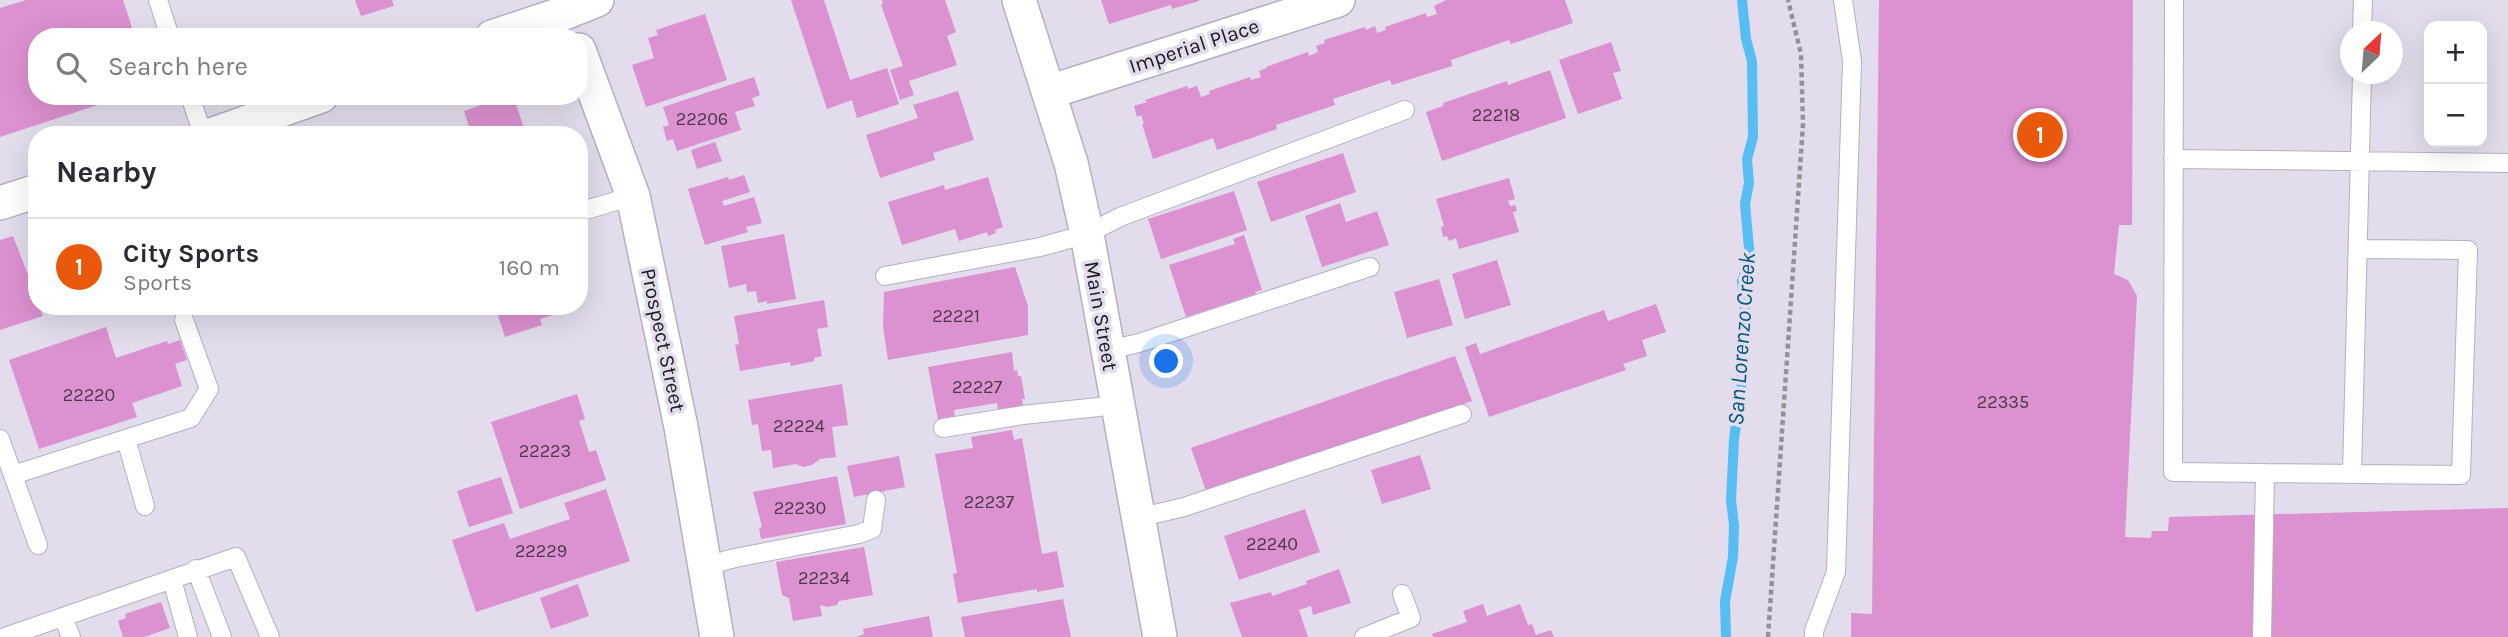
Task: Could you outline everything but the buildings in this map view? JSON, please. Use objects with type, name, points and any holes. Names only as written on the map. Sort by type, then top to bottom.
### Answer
[{"type":"street","name":"Main Street","points":[[1019,0],[1071,163],[1087,234],[1160,637]]},
{"type":"street","name":"Imperial Place","points":[[1049,92],[1338,0]]},
{"type":"street","points":[[522,28],[576,12]]},
{"type":"street","name":"Prospect Street","points":[[588,74],[633,196],[681,427],[717,637]]},
{"type":"street","points":[[236,126],[296,105]]},
{"type":"street","points":[[0,203],[28,194]]},
{"type":"lane","points":[[158,0],[167,28]]},
{"type":"lane","points":[[1814,637],[1836,572],[1852,61],[1843,0]]},
{"type":"lane","points":[[2174,0],[2173,471],[2460,475],[2468,250],[2359,249]]},
{"type":"lane","points":[[2362,21],[2363,0]]},
{"type":"lane","points":[[2352,474],[2362,84]]},
{"type":"lane","points":[[193,105],[200,126]]},
{"type":"lane","points":[[885,276],[1040,247],[1087,234],[1120,217],[1405,110]]},
{"type":"lane","points":[[2173,159],[2508,163]]},
{"type":"lane","points":[[588,209],[633,196]]},
{"type":"lane","points":[[1108,350],[1139,343],[1370,267]]},
{"type":"lane","points":[[13,475],[191,418],[209,389],[184,320]]},
{"type":"lane","points":[[943,428],[1023,415],[1117,405]]},
{"type":"lane","points":[[1139,518],[1184,507],[1462,414]]},
{"type":"lane","points":[[0,439],[38,545]]},
{"type":"lane","points":[[126,439],[145,506]]},
{"type":"lane","points":[[2262,637],[2265,473]]},
{"type":"lane","points":[[705,566],[872,529],[876,500]]},
{"type":"lane","points":[[5,637],[236,557],[270,637]]},
{"type":"lane","points":[[196,569],[222,637]]},
{"type":"lane","points":[[172,580],[188,637]]},
{"type":"lane","points":[[1364,637],[1411,618],[1402,594]]},
{"type":"lane","points":[[63,617],[71,637]]},
{"type":"path","points":[[1768,637],[1803,124],[1801,54],[1788,0]]},
{"type":"waterway","name":"San Lorenzo Creek","points":[[1726,637],[1725,601],[1733,557],[1734,525],[1731,500],[1734,439],[1742,382],[1740,360],[1745,312],[1742,281],[1750,259],[1745,204],[1749,183],[1747,159],[1753,137],[1752,61],[1746,39],[1742,0]]},
{"type":"place","name":"City Sports","points":[[2040,135]]}]
